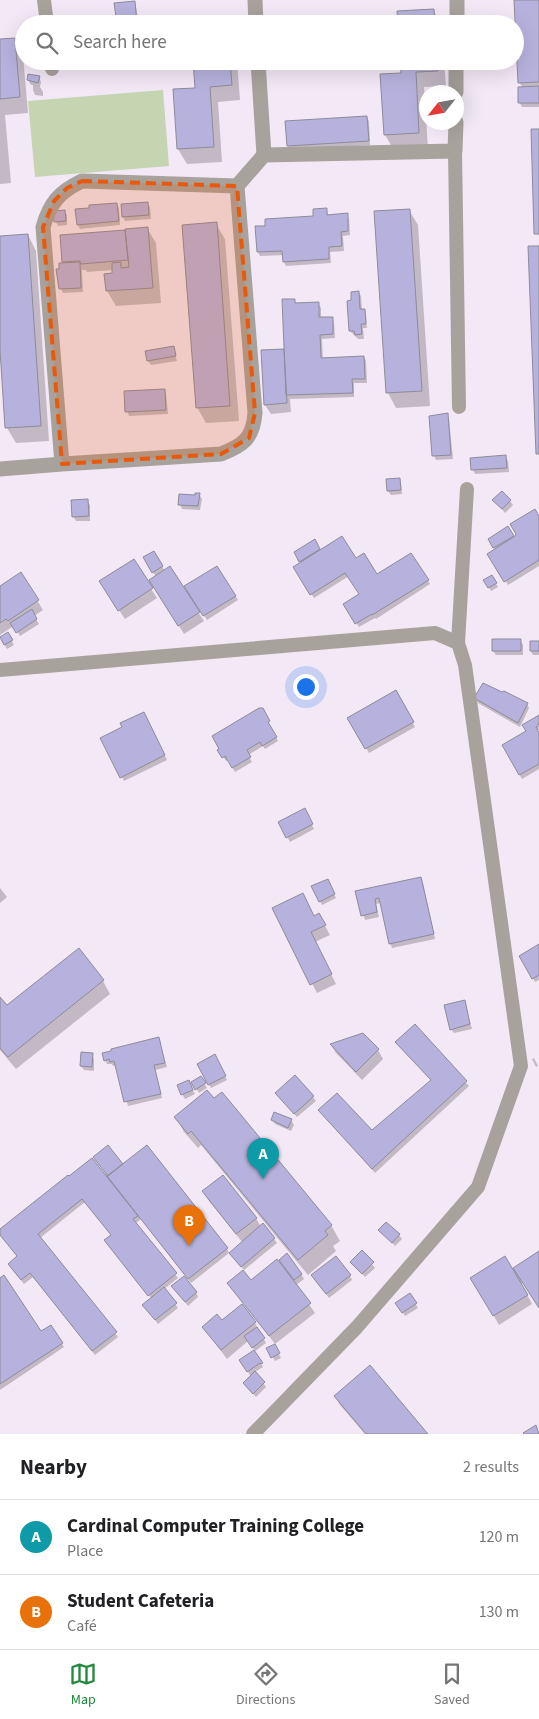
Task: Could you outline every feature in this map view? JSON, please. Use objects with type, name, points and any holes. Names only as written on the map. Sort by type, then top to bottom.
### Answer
[{"type":"street","points":[[255,0],[256,15]]},
{"type":"street","points":[[457,0],[457,15]]},
{"type":"street","points":[[0,470],[62,464],[221,454],[236,449],[249,438],[254,428],[255,413],[237,186],[264,155],[259,70]]},
{"type":"street","points":[[456,70],[456,85]]},
{"type":"street","points":[[264,155],[455,151],[456,130]]},
{"type":"street","points":[[62,464],[43,227],[47,213],[54,201],[67,188],[82,181],[237,186]]},
{"type":"lane","points":[[44,0],[46,15]]},
{"type":"lane","points":[[455,151],[459,407]]},
{"type":"lane","points":[[253,1434],[357,1327],[478,1187],[521,1066],[465,665],[458,643],[467,489]]},
{"type":"lane","points":[[0,670],[435,633],[458,643]]},
{"type":"highlighted area","points":[[82,181],[237,186],[255,413],[249,438],[221,454],[62,464],[43,227],[54,201],[67,188]]},
{"type":"green space","points":[[163,90],[169,166],[35,177],[28,101]]},
{"type":"building","points":[[514,0],[539,0],[539,82],[518,83],[517,70],[524,70],[524,15],[515,15]]},
{"type":"building","points":[[135,1],[136,15],[116,15],[114,3]]},
{"type":"building","points":[[434,9],[434,15],[397,15],[397,11]]},
{"type":"building","points":[[15,38],[15,70],[18,70],[20,97],[0,99],[0,39]]},
{"type":"building","points":[[194,70],[231,70],[232,85],[210,87],[214,147],[177,149],[173,89],[195,88]]},
{"type":"building","points":[[401,70],[438,71],[416,72],[419,133],[384,135],[380,74],[401,73]]},
{"type":"building","points":[[28,74],[40,76],[38,83],[27,80]]},
{"type":"building","points":[[539,86],[539,103],[518,103],[518,87]]},
{"type":"building","points":[[367,116],[369,141],[287,146],[285,121]]},
{"type":"building","points":[[531,129],[539,129],[539,234],[534,234]]},
{"type":"building","points":[[148,202],[149,215],[122,217],[121,204]]},
{"type":"building","points":[[117,203],[119,221],[77,225],[75,209],[89,208],[89,205]]},
{"type":"building","points":[[327,208],[327,215],[348,213],[348,231],[341,232],[342,246],[329,247],[329,259],[283,262],[282,251],[257,252],[255,226],[265,226],[265,219],[313,216],[313,209]]},
{"type":"building","points":[[410,209],[422,391],[386,393],[374,211]]},
{"type":"building","points":[[65,210],[66,221],[54,222],[53,211]]},
{"type":"building","points":[[217,222],[230,406],[196,408],[182,225]]},
{"type":"building","points":[[148,227],[153,288],[106,291],[104,274],[112,273],[112,263],[121,262],[121,268],[129,267],[125,229]]},
{"type":"building","points":[[125,230],[128,260],[81,264],[80,261],[62,262],[60,235]]},
{"type":"building","points":[[28,234],[41,426],[5,428],[0,350],[0,236]]},
{"type":"building","points":[[528,246],[539,246],[539,454],[536,454]]},
{"type":"building","points":[[80,262],[81,288],[59,289],[56,269],[59,269],[59,263]]},
{"type":"building","points":[[359,291],[360,309],[365,309],[366,324],[361,324],[362,334],[355,335],[354,331],[349,331],[347,301],[351,300],[351,292]]},
{"type":"building","points":[[282,299],[295,299],[295,303],[319,302],[319,317],[333,317],[333,334],[320,335],[321,358],[364,356],[365,379],[352,379],[353,393],[286,395]]},
{"type":"building","points":[[174,346],[176,356],[147,361],[145,351]]},
{"type":"building","points":[[284,349],[287,403],[264,405],[261,350]]},
{"type":"building","points":[[165,389],[166,410],[125,412],[124,391]]},
{"type":"building","points":[[448,413],[451,455],[432,456],[429,416]]},
{"type":"building","points":[[506,455],[507,468],[471,470],[470,458]]},
{"type":"building","points":[[400,478],[401,490],[387,491],[386,479]]},
{"type":"building","points":[[502,491],[511,500],[502,509],[492,500]]},
{"type":"building","points":[[195,493],[200,493],[198,506],[178,505],[179,494],[195,495]]},
{"type":"building","points":[[88,499],[89,516],[72,517],[71,500]]},
{"type":"building","points":[[535,509],[539,516],[539,560],[504,582],[487,554],[515,536],[516,534],[510,524]]},
{"type":"building","points":[[508,526],[514,536],[493,548],[488,539]]},
{"type":"building","points":[[342,536],[356,558],[364,553],[377,574],[411,553],[429,580],[355,624],[343,604],[359,594],[345,573],[310,595],[293,567]]},
{"type":"building","points":[[315,539],[320,549],[299,562],[294,552]]},
{"type":"building","points":[[154,551],[163,566],[152,573],[143,557]]},
{"type":"building","points":[[134,559],[153,588],[118,611],[99,581]]},
{"type":"building","points":[[170,566],[200,612],[178,626],[149,580]]},
{"type":"building","points":[[217,566],[236,596],[203,616],[184,586]]},
{"type":"building","points":[[21,572],[39,600],[8,621],[6,619],[0,623],[0,586]]},
{"type":"building","points":[[492,575],[497,583],[488,588],[483,580]]},
{"type":"building","points":[[32,609],[37,619],[16,633],[10,623]]},
{"type":"building","points":[[8,632],[13,640],[4,645],[0,637]]},
{"type":"building","points":[[492,639],[521,639],[521,651],[492,651]]},
{"type":"building","points":[[530,641],[539,641],[539,651],[530,651]]},
{"type":"building","points":[[483,683],[528,703],[518,723],[474,698]]},
{"type":"building","points":[[396,690],[414,722],[365,749],[347,718]]},
{"type":"building","points":[[259,708],[263,708],[270,721],[268,722],[277,737],[262,746],[260,742],[247,750],[251,757],[232,768],[225,756],[222,758],[217,750],[219,749],[212,736]]},
{"type":"building","points":[[144,712],[165,755],[120,778],[100,738],[122,727],[120,723]]},
{"type":"building","points":[[539,715],[539,724],[536,727],[539,733],[539,764],[519,775],[502,745],[526,731],[522,725]]},
{"type":"building","points":[[305,808],[313,824],[286,838],[278,822]]},
{"type":"building","points":[[421,877],[434,934],[389,944],[379,898],[375,899],[377,912],[361,916],[355,891]]},
{"type":"building","points":[[328,879],[335,894],[319,902],[311,886]]},
{"type":"building","points":[[303,893],[314,916],[319,913],[326,925],[311,932],[332,974],[310,985],[272,908]]},
{"type":"building","points":[[539,944],[539,975],[532,979],[519,956]]},
{"type":"building","points":[[79,948],[104,980],[8,1057],[0,1048],[0,997],[7,1005]]},
{"type":"building","points":[[465,1000],[470,1024],[450,1030],[444,1005]]},
{"type":"building","points":[[415,1024],[467,1081],[372,1169],[318,1110],[337,1093],[372,1130],[431,1080],[395,1042]]},
{"type":"building","points":[[363,1033],[379,1049],[356,1072],[330,1044]]},
{"type":"building","points":[[159,1037],[165,1063],[154,1065],[161,1094],[124,1102],[114,1061],[110,1062],[109,1059],[104,1061],[102,1053]]},
{"type":"building","points":[[81,1052],[93,1053],[92,1067],[80,1066]]},
{"type":"building","points":[[215,1054],[226,1076],[208,1085],[197,1064]]},
{"type":"building","points":[[295,1075],[314,1096],[294,1114],[275,1093]]},
{"type":"building","points":[[201,1076],[206,1083],[195,1090],[191,1082]]},
{"type":"building","points":[[189,1080],[193,1090],[181,1095],[177,1085]]},
{"type":"building","points":[[207,1090],[214,1098],[222,1092],[332,1225],[325,1231],[328,1235],[298,1260],[191,1131],[188,1134],[174,1117]]},
{"type":"building","points":[[274,1112],[292,1119],[288,1128],[271,1120]]},
{"type":"building","points":[[108,1145],[123,1164],[108,1176],[93,1157]]},
{"type":"building","points":[[147,1145],[228,1248],[188,1279],[107,1176]]},
{"type":"building","points":[[92,1158],[138,1216],[133,1219],[177,1273],[148,1296],[104,1240],[111,1235],[82,1199],[38,1234],[117,1332],[92,1351],[30,1273],[21,1280],[8,1264],[17,1256],[0,1235],[0,1229]]},
{"type":"building","points":[[223,1175],[257,1218],[236,1234],[202,1191]]},
{"type":"building","points":[[386,1222],[400,1234],[392,1243],[378,1230]]},
{"type":"building","points":[[263,1223],[275,1238],[241,1267],[229,1253]]},
{"type":"building","points":[[362,1250],[374,1262],[362,1274],[350,1262]]},
{"type":"building","points":[[539,1251],[539,1308],[513,1268]]},
{"type":"building","points":[[287,1253],[302,1274],[294,1280],[279,1260]]},
{"type":"building","points":[[336,1256],[351,1275],[326,1294],[311,1275]]},
{"type":"building","points":[[505,1256],[528,1295],[493,1316],[470,1278]]},
{"type":"building","points":[[277,1259],[311,1303],[269,1336],[227,1283],[243,1270],[251,1280]]},
{"type":"building","points":[[4,1275],[41,1331],[51,1325],[63,1343],[0,1384],[0,1278]]},
{"type":"building","points":[[184,1276],[197,1292],[185,1302],[171,1286]]},
{"type":"building","points":[[164,1287],[177,1303],[155,1320],[142,1305]]},
{"type":"building","points":[[410,1293],[417,1303],[402,1313],[395,1303]]},
{"type":"building","points":[[242,1304],[256,1322],[221,1350],[202,1327],[217,1314],[222,1320]]},
{"type":"building","points":[[257,1327],[265,1338],[252,1348],[244,1336]]},
{"type":"building","points":[[275,1344],[280,1353],[271,1358],[266,1348]]},
{"type":"building","points":[[254,1350],[263,1363],[247,1372],[239,1360]]},
{"type":"building","points":[[370,1365],[428,1434],[366,1434],[334,1396]]},
{"type":"building","points":[[255,1371],[265,1382],[253,1394],[243,1383]]},
{"type":"building","points":[[536,1425],[539,1434],[523,1433]]},
{"type":"place","name":"Cardinal Computer Training College","points":[[263,1179]]},
{"type":"place","name":"Student Cafeteria","points":[[189,1246]]}]
